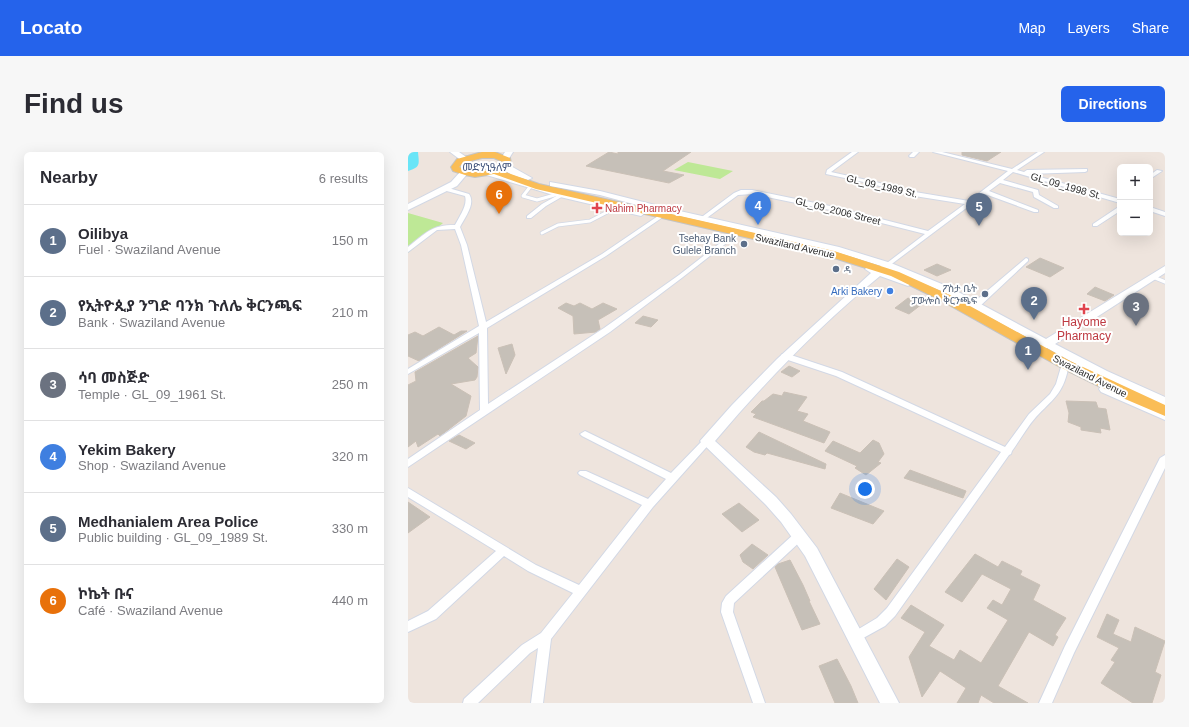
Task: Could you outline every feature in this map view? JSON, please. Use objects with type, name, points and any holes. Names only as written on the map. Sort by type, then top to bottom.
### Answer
[{"type":"main road","points":[[454,152],[476,154],[515,173],[535,180],[600,193],[839,250],[883,268]]},
{"type":"main road","points":[[476,154],[460,161],[455,167],[464,173],[499,165],[530,187],[615,208],[883,268],[932,283],[976,305],[1040,348],[1064,369],[1123,398],[1165,416]]},
{"type":"main road","name":"Swaziland Avenue","points":[[499,165],[512,178],[536,186],[834,254],[883,268],[946,298],[1130,396],[1165,411]]},
{"type":"main road","points":[[408,207],[445,189],[459,180],[464,173]]},
{"type":"main road","points":[[883,268],[785,356],[740,403],[707,441],[770,501],[799,536],[820,568],[890,703]]},
{"type":"main road","points":[[1040,348],[1165,269]]},
{"type":"main road","points":[[1040,348],[1165,402]]},
{"type":"main road","name":"Swaziland Avenue","points":[[1040,348],[1165,407]]},
{"type":"street","name":"GL_09_1989 St.","points":[[855,152],[828,173],[874,183],[908,193],[970,203]]},
{"type":"street","points":[[939,152],[1015,171],[1085,170]]},
{"type":"street","points":[[883,268],[928,233],[1040,152]]},
{"type":"street","name":"GL_09_1998 St.","points":[[1015,171],[1117,199]]},
{"type":"street","points":[[1153,175],[1159,171]]},
{"type":"street","points":[[1000,180],[1036,191],[1036,196],[1056,207]]},
{"type":"street","points":[[445,189],[467,195],[469,198],[457,227],[464,245],[483,327],[484,411]]},
{"type":"street","name":"GL_09_2006 Street","points":[[702,218],[736,194],[746,191],[800,201],[928,233]]},
{"type":"street","points":[[985,192],[1036,211]]},
{"type":"street","points":[[529,217],[560,194]]},
{"type":"street","points":[[1095,225],[1117,210]]},
{"type":"street","points":[[1153,211],[1165,214]]},
{"type":"street","points":[[408,372],[604,255],[660,217]]},
{"type":"street","points":[[408,250],[435,229],[442,227],[457,227]]},
{"type":"street","points":[[408,464],[484,411],[607,330],[682,276],[735,234]]},
{"type":"street","points":[[976,305],[1026,260]]},
{"type":"street","points":[[785,356],[839,374],[1008,452]]},
{"type":"street","points":[[856,637],[876,625],[891,612],[1008,452],[1032,416],[1055,395],[1062,379],[1064,369]]},
{"type":"street","points":[[585,434],[672,478]]},
{"type":"street","points":[[469,703],[526,649],[545,637],[648,504],[707,441]]},
{"type":"street","points":[[1045,703],[1069,650],[1165,458]]},
{"type":"street","points":[[583,473],[648,504]]},
{"type":"street","points":[[408,492],[532,568],[562,584],[580,591]]},
{"type":"street","points":[[759,703],[727,612],[728,603],[730,599],[799,536]]},
{"type":"street","points":[[408,627],[432,615],[504,550]]},
{"type":"street","points":[[536,703],[545,637]]},
{"type":"lane","points":[[530,187],[523,196],[537,201],[560,194]]},
{"type":"lane","points":[[542,233],[562,224],[590,221],[615,208]]},
{"type":"lane","points":[[1153,278],[1165,282]]},
{"type":"green space","points":[[688,162],[733,171],[720,179],[674,170]]},
{"type":"green space","points":[[408,213],[443,223],[408,253]]},
{"type":"building","points":[[609,152],[618,154],[618,152],[691,152],[663,171],[684,175],[669,183],[586,166]]},
{"type":"building","points":[[962,152],[1001,152],[987,161],[962,155]]},
{"type":"building","points":[[1040,258],[1064,268],[1050,277],[1026,267]]},
{"type":"building","points":[[937,264],[951,270],[937,276],[924,270]]},
{"type":"building","points":[[1095,287],[1114,295],[1105,301],[1087,294]]},
{"type":"building","points":[[908,298],[922,304],[909,314],[895,308]]},
{"type":"building","points":[[566,303],[574,306],[580,303],[592,309],[603,303],[617,309],[598,320],[600,329],[596,332],[574,334],[573,316],[558,308]]},
{"type":"building","points":[[643,316],[658,320],[651,327],[635,323]]},
{"type":"building","points":[[439,327],[454,335],[461,331],[467,331],[419,361],[408,356],[408,335],[415,332],[423,336]]},
{"type":"building","points":[[478,336],[476,353],[468,358],[478,367],[477,377],[475,380],[451,384],[471,396],[466,416],[440,436],[438,434],[418,447],[416,441],[408,447],[408,385],[416,381],[415,372]]},
{"type":"building","points":[[512,344],[515,355],[506,374],[498,348]]},
{"type":"building","points":[[789,366],[800,371],[792,377],[781,372]]},
{"type":"building","points":[[784,392],[807,397],[797,411],[808,414],[803,421],[830,432],[824,443],[753,417],[756,414],[751,412],[762,401],[773,394],[782,396]]},
{"type":"building","points":[[1066,401],[1096,402],[1098,408],[1106,409],[1110,430],[1100,428],[1101,433],[1081,430],[1081,427],[1068,422],[1069,413]]},
{"type":"building","points":[[759,432],[826,464],[825,469],[767,453],[765,455],[754,452],[746,447]]},
{"type":"building","points":[[459,435],[475,443],[466,449],[449,441]]},
{"type":"building","points":[[873,440],[879,443],[884,454],[878,462],[881,463],[866,475],[855,468],[857,466],[825,451],[833,441],[860,453]]},
{"type":"building","points":[[910,470],[966,491],[963,498],[904,478]]},
{"type":"building","points":[[840,493],[884,511],[873,524],[831,508]]},
{"type":"building","points":[[408,502],[430,517],[408,533]]},
{"type":"building","points":[[739,503],[759,520],[742,532],[722,514]]},
{"type":"building","points":[[752,544],[768,555],[753,569],[743,562],[740,555]]},
{"type":"building","points":[[975,554],[998,567],[1002,561],[1022,571],[1020,575],[1040,585],[1033,600],[1066,618],[1055,635],[1058,637],[1053,646],[1029,632],[998,686],[1028,703],[994,703],[981,695],[978,703],[957,703],[966,688],[940,671],[922,697],[909,657],[925,632],[901,618],[911,605],[944,625],[929,646],[954,660],[960,650],[981,663],[1008,620],[987,608],[993,600],[1002,605],[1011,589],[982,574],[962,602],[945,592]]},
{"type":"building","points":[[897,559],[909,567],[886,600],[874,589]]},
{"type":"building","points":[[790,560],[820,624],[802,630],[775,567],[778,564]]},
{"type":"building","points":[[1107,614],[1119,620],[1113,634],[1131,642],[1135,627],[1165,641],[1155,672],[1161,675],[1152,703],[1133,703],[1101,683],[1115,662],[1111,660],[1119,648],[1097,637]]},
{"type":"building","points":[[837,659],[858,703],[835,703],[819,666]]},
{"type":"waterway","points":[[408,167],[413,165],[412,152]]},
{"type":"place","name":"Nahim Pharmacy","points":[[597,208]]},
{"type":"place","name":"ኮኬት ቡና","points":[[499,214]]},
{"type":"place","name":"Yekim Bakery","points":[[758,225]]},
{"type":"place","name":"Medhanialem Area Police","points":[[979,226]]},
{"type":"place","name":"Tsehay Bank Gulele Branch","points":[[744,244]]},
{"type":"place","name":"ዳ","points":[[836,269]]},
{"type":"place","name":"Arki Bakery","points":[[890,291]]},
{"type":"place","name":"ፖስታ ቤት ፓውሎስ ቅርንጫፍ","points":[[985,294]]},
{"type":"place","name":"Hayome Pharmacy","points":[[1084,309]]},
{"type":"place","name":"የኢትዮጲያ ንግድ ባንክ ጉለሌ ቅርንጫፍ","points":[[1034,320]]},
{"type":"place","name":"ሳባ መስጅድ","points":[[1136,326]]},
{"type":"place","name":"Oilibya","points":[[1028,370]]},
{"type":"district","name":"መድሃኒዓለም","points":[[487,167]]}]
